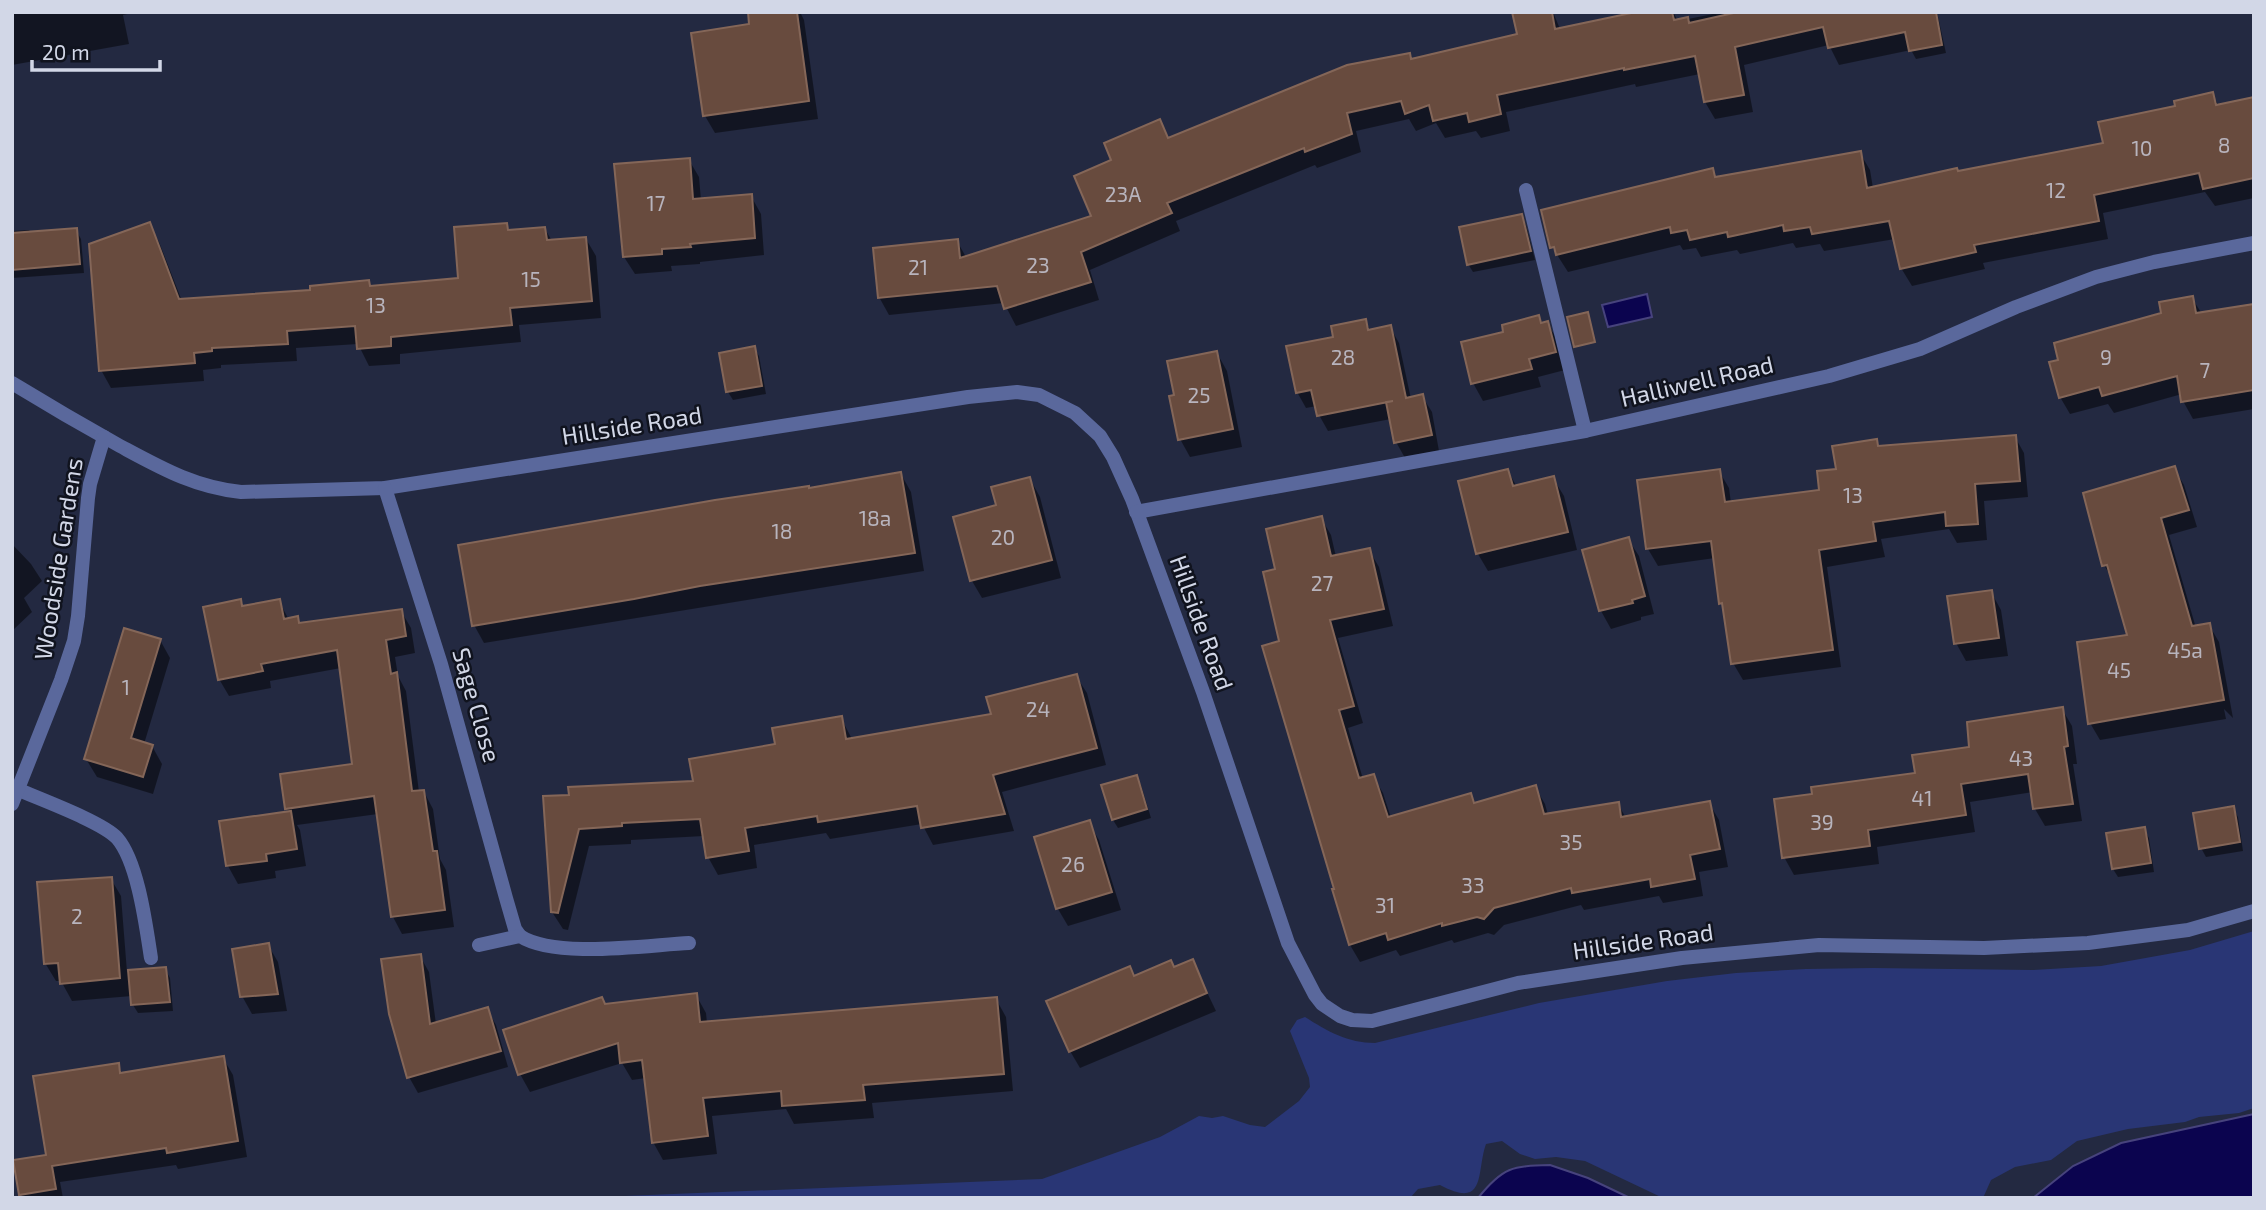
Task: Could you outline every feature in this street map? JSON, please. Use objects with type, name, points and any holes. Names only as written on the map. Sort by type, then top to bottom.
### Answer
[{"type":"street","points":[[1526,190],[1585,431]]},
{"type":"street","name":"Halliwell Road","points":[[1136,512],[1585,431],[1829,376],[1920,349],[2016,307],[2096,277],[2154,262],[2254,243]]},
{"type":"street","name":"Hillside Road","points":[[12,383],[178,477],[219,490],[241,492],[385,488],[968,397],[1017,392],[1057,403],[1088,424],[1100,436],[1113,457],[1203,691],[1288,943],[1322,1004],[1340,1016],[1352,1020],[1372,1021],[1518,983],[1682,958],[1819,945],[1984,948],[2088,943],[2188,930],[2254,911]]},
{"type":"street","name":"Woodside Gardens","points":[[12,804],[74,641],[90,484],[104,437]]},
{"type":"street","name":"Sage Close","points":[[385,488],[441,664],[515,929],[520,936]]},
{"type":"street","points":[[19,790],[87,819],[116,836],[128,855],[145,920],[151,958]]},
{"type":"street","points":[[480,945],[520,936],[530,942],[568,949],[690,943]]},
{"type":"shaded area","points":[[1647,294],[1652,317],[1608,327],[1602,305]]},
{"type":"shaded area","points":[[2254,931],[2254,1108],[2239,1113],[2199,1117],[2185,1122],[2128,1129],[2077,1141],[2051,1160],[2015,1167],[1991,1180],[1983,1198],[1663,1198],[1585,1161],[1556,1157],[1535,1159],[1520,1154],[1502,1141],[1486,1144],[1477,1184],[1473,1190],[1466,1193],[1455,1192],[1440,1185],[1418,1189],[1410,1198],[576,1198],[1042,1179],[1160,1137],[1199,1116],[1223,1116],[1265,1127],[1299,1101],[1310,1087],[1290,1031],[1297,1020],[1305,1017],[1338,1035],[1375,1043],[1539,1003],[1667,981],[1806,969],[2033,970],[2101,966],[2190,950]]},
{"type":"shaded area","points":[[2254,1114],[2254,1198],[2033,1198],[2073,1166],[2121,1143]]},
{"type":"shaded area","points":[[1550,1165],[1588,1178],[1630,1198],[1478,1198],[1494,1180],[1509,1170]]},
{"type":"building","points":[[748,12],[797,12],[809,101],[703,116],[691,33],[749,24]]},
{"type":"building","points":[[1512,12],[1552,12],[1555,29],[1636,12],[1672,12],[1674,20],[1688,17],[1689,23],[1738,12],[1936,12],[1942,45],[1909,51],[1905,32],[1828,48],[1823,27],[1735,47],[1744,95],[1704,102],[1695,56],[1497,95],[1501,114],[1469,122],[1467,113],[1433,121],[1429,105],[1405,114],[1401,101],[1347,113],[1352,134],[1305,152],[1304,148],[1167,203],[1172,213],[1081,252],[1091,282],[1004,309],[997,286],[878,298],[873,248],[958,239],[960,258],[1091,216],[1074,176],[1111,160],[1104,143],[1160,119],[1168,138],[1347,65],[1410,53],[1411,59],[1517,34]]},
{"type":"building","points":[[2213,92],[2216,105],[2254,97],[2254,178],[2203,189],[2199,173],[2094,195],[2099,221],[1974,245],[1976,252],[1900,269],[1889,221],[1812,234],[1810,227],[1784,231],[1783,225],[1728,237],[1727,232],[1690,240],[1687,230],[1671,233],[1670,227],[1556,255],[1554,247],[1550,248],[1541,210],[1713,168],[1715,177],[1861,151],[1867,188],[1957,168],[1958,171],[2103,143],[2098,122],[2175,106],[2174,101]]},
{"type":"building","points":[[690,158],[693,199],[752,194],[755,238],[690,244],[691,247],[662,249],[662,254],[623,257],[614,164]]},
{"type":"building","points":[[1522,214],[1531,251],[1467,265],[1459,227]]},
{"type":"building","points":[[150,222],[179,299],[310,290],[310,286],[369,280],[370,286],[458,278],[454,227],[507,223],[508,230],[545,227],[547,240],[586,237],[592,301],[510,308],[512,325],[391,337],[391,346],[357,349],[355,326],[287,331],[288,344],[212,348],[212,351],[194,353],[195,363],[99,371],[89,244]]},
{"type":"building","points":[[77,228],[80,264],[12,270],[12,233]]},
{"type":"building","points":[[2193,296],[2196,313],[2254,304],[2254,390],[2181,402],[2177,376],[2102,396],[2099,387],[2059,398],[2049,362],[2058,360],[2054,343],[2161,313],[2159,302]]},
{"type":"building","points":[[1588,312],[1595,342],[1574,347],[1567,317]]},
{"type":"building","points":[[1539,315],[1541,323],[1548,321],[1556,352],[1529,359],[1532,369],[1471,384],[1461,342],[1503,332],[1502,325]]},
{"type":"building","points":[[1366,319],[1368,330],[1391,325],[1406,398],[1423,394],[1432,435],[1394,443],[1386,402],[1317,416],[1311,390],[1296,393],[1286,346],[1333,337],[1331,326]]},
{"type":"building","points":[[755,346],[762,386],[726,392],[719,353]]},
{"type":"building","points":[[1217,351],[1233,429],[1178,440],[1169,396],[1174,395],[1167,361]]},
{"type":"building","points":[[2016,435],[2020,481],[1975,484],[1978,524],[1946,526],[1945,512],[1873,522],[1876,541],[1819,550],[1833,650],[1731,664],[1722,603],[1719,604],[1711,541],[1646,549],[1637,480],[1720,469],[1725,502],[1819,490],[1817,471],[1836,469],[1832,446],[1877,439],[1878,446]]},
{"type":"building","points":[[2175,466],[2189,510],[2161,518],[2192,626],[2210,623],[2224,700],[2088,724],[2077,642],[2127,635],[2107,565],[2102,566],[2083,493]]},
{"type":"building","points":[[1508,469],[1513,486],[1554,476],[1568,532],[1476,554],[1458,481]]},
{"type":"building","points":[[901,472],[915,553],[700,586],[472,626],[458,545],[715,500],[809,488]]},
{"type":"building","points":[[1030,477],[1052,560],[970,581],[953,517],[996,505],[991,487]]},
{"type":"building","points":[[1322,516],[1331,556],[1370,548],[1384,609],[1330,620],[1354,706],[1339,710],[1359,778],[1374,774],[1388,817],[1471,793],[1474,803],[1536,785],[1544,814],[1619,802],[1621,817],[1710,801],[1720,849],[1690,855],[1695,879],[1651,887],[1650,879],[1572,893],[1571,888],[1494,908],[1484,919],[1477,917],[1442,926],[1442,923],[1388,940],[1386,933],[1349,945],[1262,646],[1279,641],[1263,572],[1275,569],[1266,529]]},
{"type":"building","points":[[1629,537],[1645,596],[1632,600],[1633,603],[1599,611],[1582,550]]},
{"type":"building","points":[[1992,590],[1999,638],[1954,644],[1947,596]]},
{"type":"building","points":[[241,599],[242,606],[280,599],[284,619],[298,616],[299,623],[402,609],[406,636],[386,640],[391,674],[397,672],[412,791],[424,790],[433,851],[437,851],[445,910],[391,917],[374,796],[285,809],[280,774],[352,764],[337,650],[261,664],[263,671],[218,680],[203,607]]},
{"type":"building","points":[[124,628],[161,639],[131,738],[153,745],[143,777],[84,759]]},
{"type":"building","points":[[1077,674],[1097,748],[993,775],[1005,814],[921,828],[917,806],[818,822],[817,816],[745,828],[749,851],[706,858],[700,819],[622,823],[622,826],[579,829],[558,913],[551,912],[543,796],[569,795],[568,787],[693,781],[689,759],[775,744],[772,728],[842,716],[846,739],[991,714],[986,697]]},
{"type":"building","points":[[2063,707],[2068,746],[2064,747],[2073,804],[2033,809],[2028,774],[1961,784],[1966,815],[1868,830],[1870,846],[1782,858],[1774,799],[1812,794],[1811,787],[1915,773],[1912,755],[1969,747],[1967,722]]},
{"type":"building","points":[[1137,775],[1147,809],[1112,820],[1101,785]]},
{"type":"building","points":[[2234,806],[2240,842],[2199,849],[2193,813]]},
{"type":"building","points":[[291,811],[297,849],[266,854],[267,861],[226,866],[219,821]]},
{"type":"building","points":[[1090,820],[1112,892],[1056,909],[1034,837]]},
{"type":"building","points":[[2145,827],[2151,863],[2112,869],[2106,833]]},
{"type":"building","points":[[112,877],[120,978],[60,984],[58,963],[44,964],[37,882]]},
{"type":"building","points":[[269,943],[278,994],[240,997],[232,949]]},
{"type":"building","points":[[421,954],[430,1024],[488,1007],[501,1051],[407,1078],[389,1014],[381,959]]},
{"type":"building","points":[[1193,959],[1207,993],[1069,1052],[1046,1001],[1130,966],[1134,976],[1171,960],[1174,967]]},
{"type":"building","points":[[166,967],[170,1002],[131,1005],[128,970]]},
{"type":"building","points":[[697,993],[700,1022],[997,997],[1004,1074],[863,1085],[865,1100],[782,1106],[781,1091],[703,1098],[708,1136],[652,1143],[642,1060],[620,1063],[618,1043],[518,1075],[503,1030],[602,997],[605,1004]]},
{"type":"building","points":[[224,1056],[238,1141],[167,1153],[166,1148],[52,1166],[56,1189],[19,1195],[13,1160],[46,1155],[33,1076],[119,1063],[120,1073]]}]
